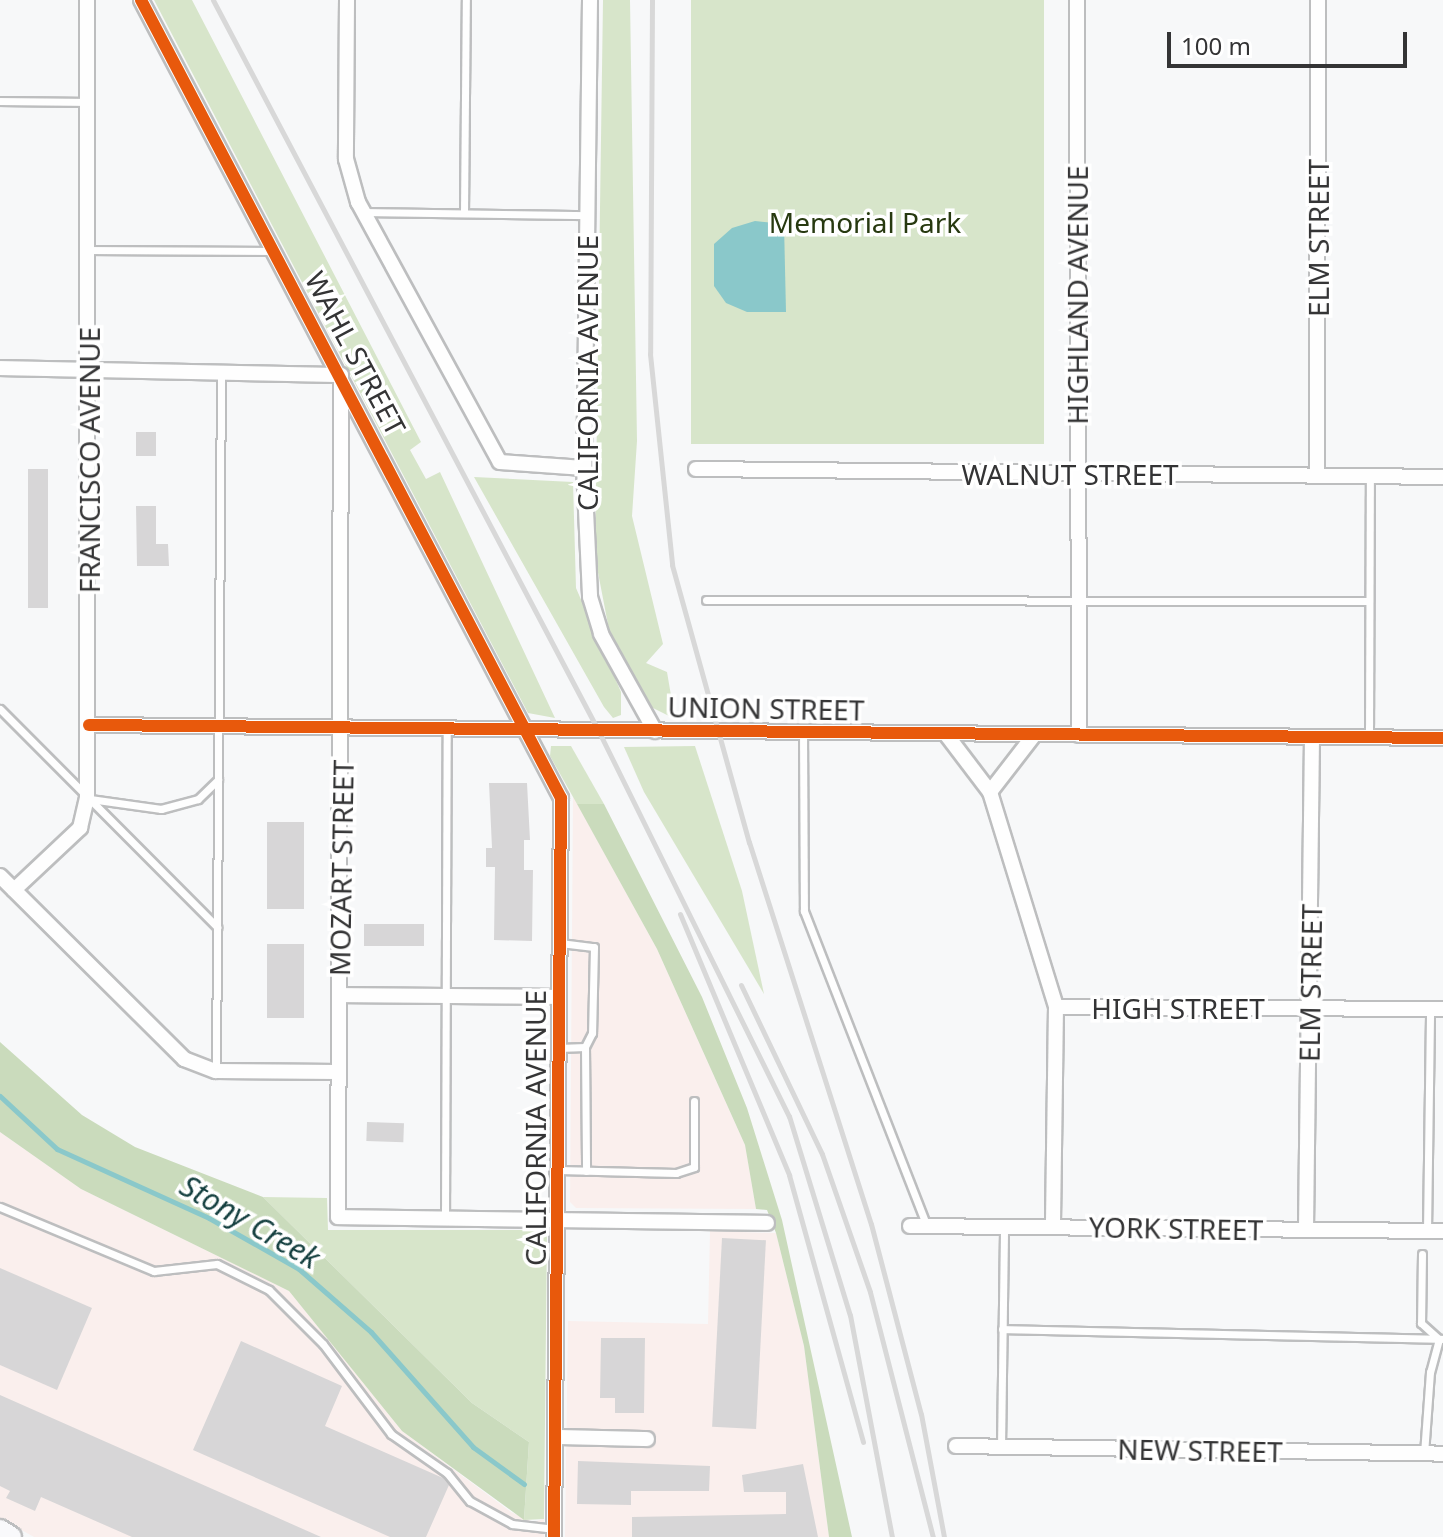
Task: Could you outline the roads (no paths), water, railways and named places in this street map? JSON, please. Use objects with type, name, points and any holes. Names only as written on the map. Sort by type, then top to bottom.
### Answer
[{"type":"street","name":"FRANCISCO AVENUE","points":[[14,890],[80,828],[87,798],[87,0]]},
{"type":"street","name":"WAHL STREET","points":[[141,0],[341,375],[524,729]]},
{"type":"street","points":[[347,0],[346,159],[363,212],[500,462],[584,468]]},
{"type":"street","name":"CALIFORNIA AVENUE","points":[[590,0],[584,468],[590,597],[601,634],[655,731]]},
{"type":"street","name":"HIGHLAND AVENUE","points":[[1077,0],[1079,735]]},
{"type":"street","name":"ELM STREET","points":[[1317,476],[1318,0]]},
{"type":"street","points":[[0,368],[341,375]]},
{"type":"street","name":"MOZART STREET","points":[[341,375],[338,1217],[445,1218]]},
{"type":"street","name":"WALNUT STREET","points":[[696,469],[1443,477]]},
{"type":"street","name":"UNION STREET","points":[[89,725],[1443,738]]},
{"type":"street","name":"CALIFORNIA AVENUE","points":[[524,729],[561,798],[560,1220],[554,1533]]},
{"type":"street","points":[[946,734],[990,792],[1056,1007],[1053,1227]]},
{"type":"street","points":[[990,792],[1034,735]]},
{"type":"street","name":"ELM STREET","points":[[1306,1229],[1312,737]]},
{"type":"street","points":[[0,876],[167,1046],[216,1071],[338,1072]]},
{"type":"street","points":[[339,995],[559,997]]},
{"type":"street","name":"HIGH STREET","points":[[1056,1007],[1436,1009]]},
{"type":"street","points":[[445,1218],[767,1223]]},
{"type":"street","name":"YORK STREET","points":[[910,1226],[1443,1231]]},
{"type":"street","points":[[556,1437],[647,1439]]},
{"type":"street","name":"NEW STREET","points":[[956,1446],[1443,1454]]},
{"type":"street","points":[[0,1530],[11,1537]]},
{"type":"lane","points":[[464,213],[466,0]]},
{"type":"lane","points":[[0,101],[88,102]]},
{"type":"lane","points":[[363,212],[588,215]]},
{"type":"lane","points":[[88,250],[275,251]]},
{"type":"lane","points":[[216,1071],[221,371]]},
{"type":"lane","points":[[1369,738],[1370,476]]},
{"type":"lane","points":[[706,600],[1369,601]]},
{"type":"lane","points":[[0,709],[217,927]]},
{"type":"lane","points":[[445,1218],[447,728]]},
{"type":"lane","points":[[803,732],[804,911],[927,1226]]},
{"type":"lane","points":[[87,798],[161,809],[198,799],[218,780]]},
{"type":"lane","points":[[560,943],[594,947],[592,1033],[585,1047],[586,1171]]},
{"type":"lane","points":[[1427,1231],[1436,1009]]},
{"type":"lane","points":[[559,1048],[585,1047]]},
{"type":"lane","points":[[559,1170],[676,1173],[694,1167],[694,1101]]},
{"type":"lane","points":[[0,1207],[154,1271],[217,1264],[269,1290],[323,1344],[391,1434],[447,1473],[470,1501],[512,1524],[554,1533]]},
{"type":"lane","points":[[1001,1447],[1004,1226]]},
{"type":"lane","points":[[1422,1254],[1421,1323],[1441,1339]]},
{"type":"lane","points":[[1002,1329],[1441,1339]]},
{"type":"lane","points":[[1424,1454],[1430,1372],[1441,1339]]},
{"type":"water","points":[[755,221],[784,224],[786,312],[747,312],[726,303],[714,286],[714,244],[732,228]]},
{"type":"waterway","name":"Stony Creek","points":[[0,1096],[57,1149],[209,1218],[299,1269],[371,1332],[473,1447],[524,1484]]},
{"type":"railway","points":[[213,0],[598,730],[789,1116],[850,1315],[892,1537]]},
{"type":"railway","points":[[652,0],[650,354],[672,565],[749,842],[871,1224],[921,1414],[944,1537]]},
{"type":"railway","points":[[680,914],[789,1175],[863,1442]]},
{"type":"railway","points":[[741,985],[822,1154],[870,1292],[933,1537]]},
{"type":"park label","name":"Memorial Park","points":[[865,222]]}]
